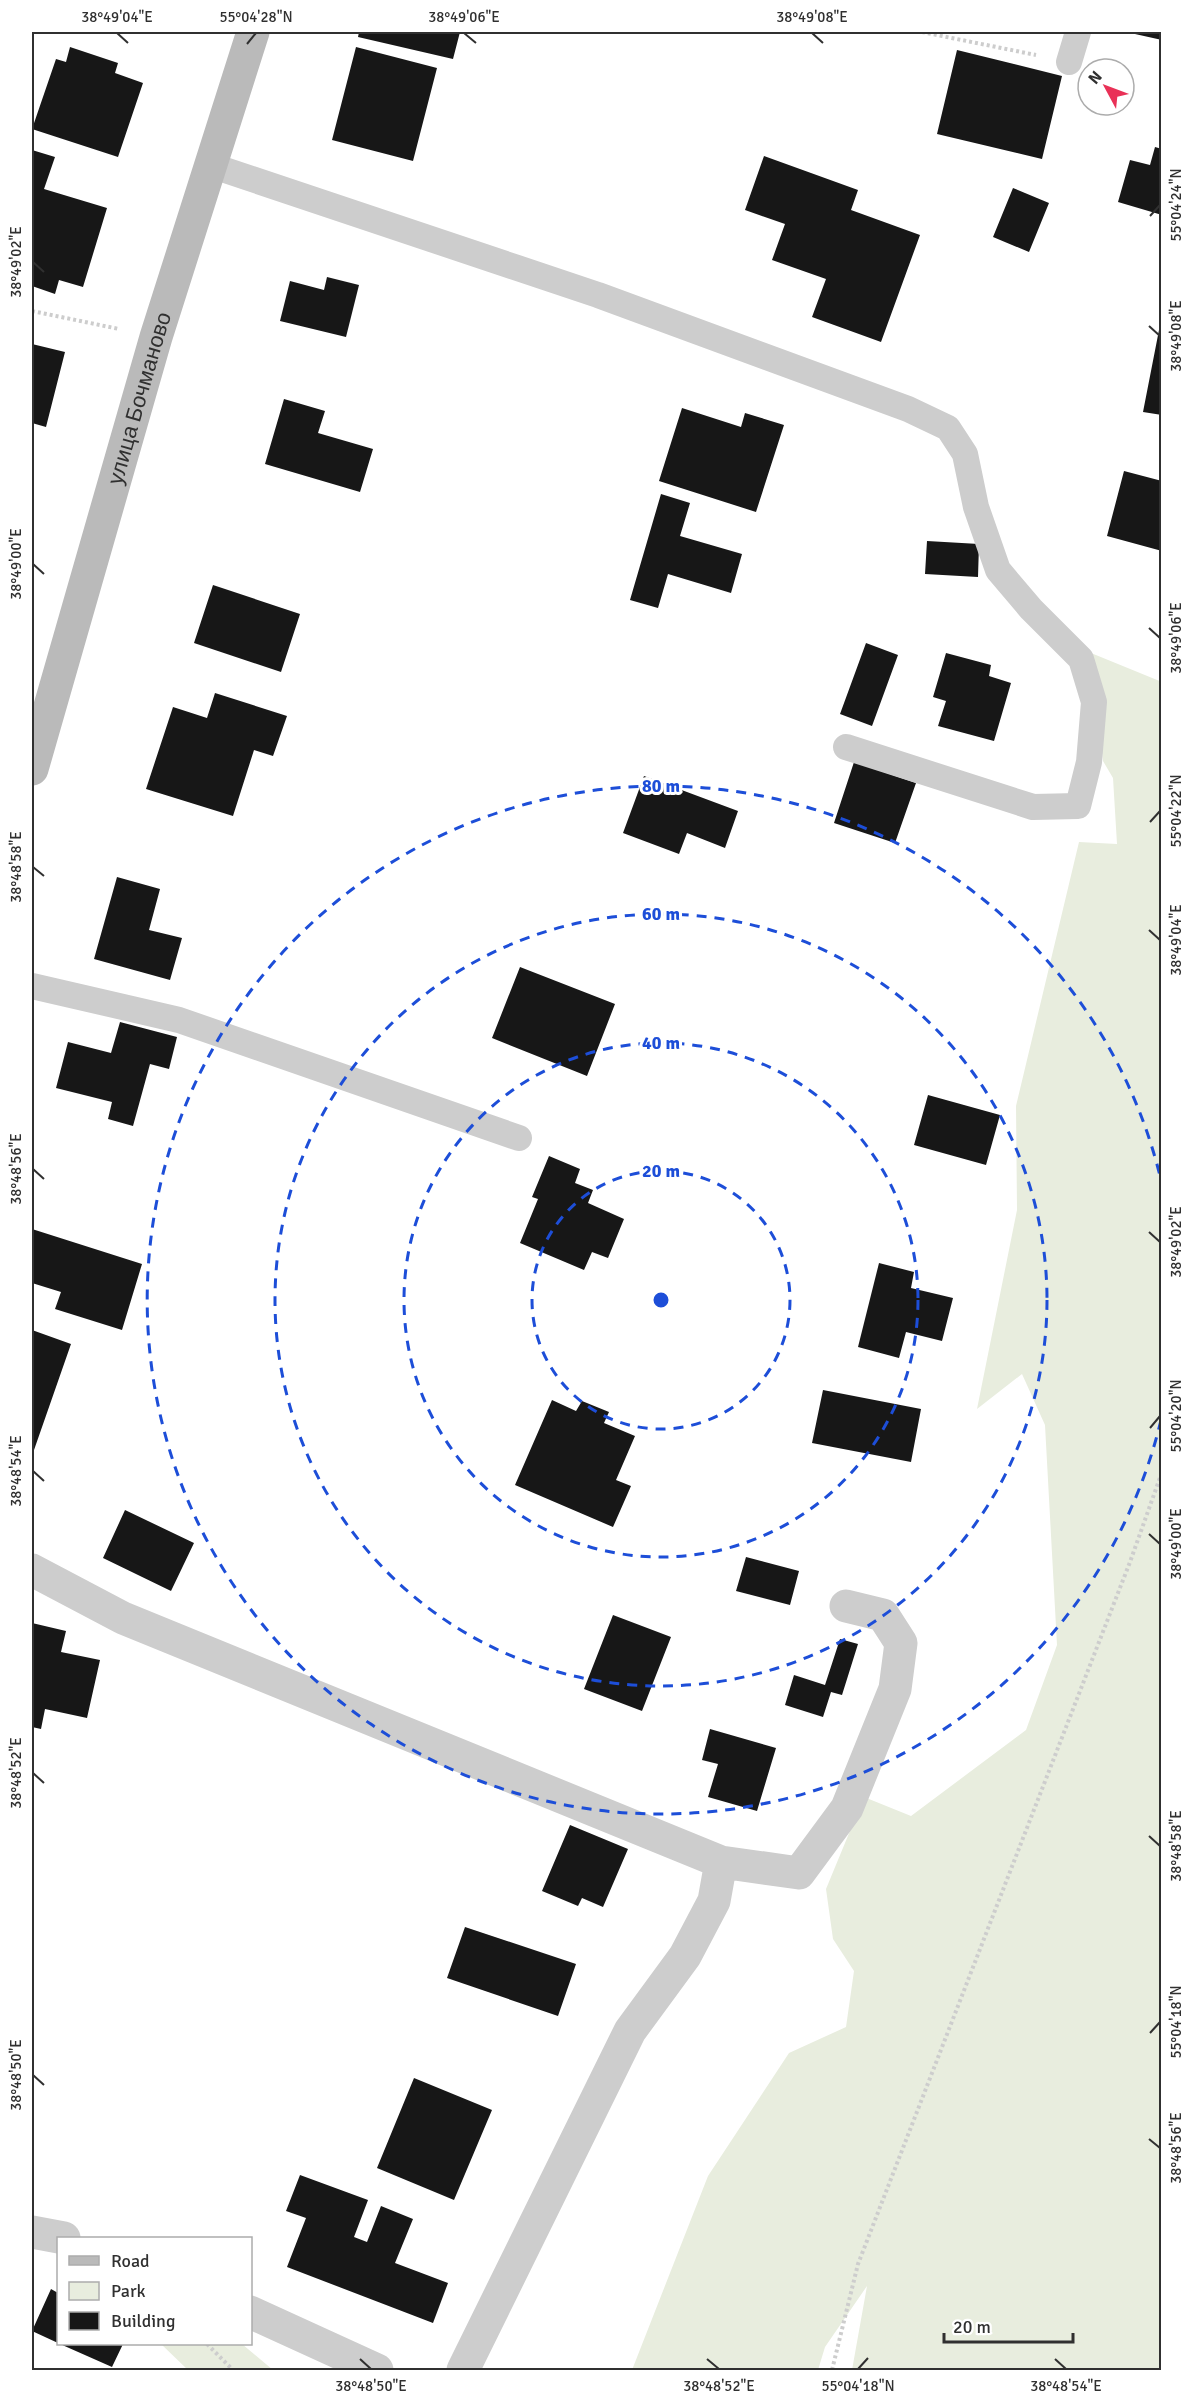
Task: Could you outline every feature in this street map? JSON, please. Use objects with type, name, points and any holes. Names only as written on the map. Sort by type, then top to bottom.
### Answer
[{"type":"main road","name":"улица Бочманово","points":[[32,769],[156,337],[253,32]]},
{"type":"street","points":[[32,1570],[123,1618],[721,1863],[799,1874],[847,1808],[895,1689],[901,1642],[883,1615],[846,1606]]},
{"type":"street","points":[[464,2370],[630,2031],[685,1956],[714,1901],[721,1863]]},
{"type":"street","points":[[32,2232],[59,2237]]},
{"type":"street","points":[[252,2313],[377,2370]]},
{"type":"lane","points":[[1069,62],[1078,32]]},
{"type":"lane","points":[[210,165],[598,295],[908,409],[948,428],[965,454],[976,507],[998,570],[1031,609],[1081,659],[1094,702],[1089,762],[1078,806],[1033,807],[846,747]]},
{"type":"lane","points":[[32,986],[179,1020],[519,1138]]},
{"type":"path","points":[[922,32],[1069,62]]},
{"type":"path","points":[[32,311],[156,337]]},
{"type":"path","points":[[832,2370],[858,2264],[1130,1562],[1161,1472]]},
{"type":"path","points":[[209,2345],[233,2370]]},
{"type":"green space","points":[[1091,653],[1162,682],[1161,2370],[852,2370],[867,2286],[825,2347],[818,2370],[632,2370],[708,2176],[789,2053],[846,2027],[854,1971],[833,1939],[826,1889],[864,1797],[911,1816],[1026,1730],[1057,1645],[1045,1425],[1022,1374],[977,1409],[1017,1210],[1016,1106],[1079,842],[1117,844],[1113,778],[1103,761]]},
{"type":"green space","points":[[162,2345],[243,2345],[273,2370],[188,2370]]},
{"type":"building","points":[[359,32],[460,32],[453,59],[358,37]]},
{"type":"building","points":[[1126,32],[1162,32],[1162,40]]},
{"type":"building","points":[[70,47],[118,63],[115,73],[143,83],[118,157],[32,129],[56,59],[66,62]]},
{"type":"building","points":[[356,47],[437,68],[413,161],[332,140]]},
{"type":"building","points":[[957,50],[1062,76],[1042,159],[937,134]]},
{"type":"building","points":[[1155,147],[1162,149],[1162,215],[1118,202],[1130,160],[1150,165]]},
{"type":"building","points":[[32,150],[55,157],[44,189],[107,208],[83,287],[59,280],[55,294],[32,286]]},
{"type":"building","points":[[764,156],[858,190],[851,210],[920,235],[881,342],[812,317],[826,279],[772,260],[785,224],[745,210]]},
{"type":"building","points":[[1013,188],[1049,203],[1029,252],[993,237]]},
{"type":"building","points":[[327,277],[359,285],[346,337],[280,321],[290,281],[324,290]]},
{"type":"building","points":[[1159,330],[1162,331],[1162,415],[1143,412]]},
{"type":"building","points":[[32,344],[65,352],[46,427],[32,423]]},
{"type":"building","points":[[284,399],[325,411],[318,433],[373,449],[360,492],[265,464]]},
{"type":"building","points":[[682,408],[741,427],[745,413],[784,425],[756,512],[659,481]]},
{"type":"building","points":[[1124,471],[1162,481],[1162,551],[1107,536]]},
{"type":"building","points":[[661,494],[690,503],[680,536],[742,554],[731,593],[668,574],[658,608],[630,600]]},
{"type":"building","points":[[927,541],[979,544],[978,577],[925,574]]},
{"type":"building","points":[[213,585],[300,614],[281,672],[194,643]]},
{"type":"building","points":[[866,643],[898,655],[872,726],[840,714]]},
{"type":"building","points":[[946,653],[991,665],[989,676],[1011,683],[994,741],[938,726],[946,701],[933,697]]},
{"type":"building","points":[[215,693],[287,716],[273,756],[254,750],[233,816],[146,789],[173,707],[207,718]]},
{"type":"building","points":[[854,762],[916,783],[895,843],[834,823]]},
{"type":"building","points":[[644,776],[738,811],[725,848],[687,833],[679,854],[623,833]]},
{"type":"building","points":[[117,877],[160,889],[149,930],[182,938],[170,980],[94,959]]},
{"type":"building","points":[[520,967],[615,1004],[587,1076],[492,1038]]},
{"type":"building","points":[[120,1022],[177,1037],[169,1069],[150,1064],[133,1126],[108,1119],[112,1102],[56,1088],[68,1042],[111,1053]]},
{"type":"building","points":[[928,1095],[1000,1115],[986,1165],[914,1145]]},
{"type":"building","points":[[549,1156],[580,1169],[575,1183],[593,1190],[588,1203],[624,1219],[608,1258],[592,1252],[584,1270],[520,1243],[538,1199],[532,1197]]},
{"type":"building","points":[[32,1229],[142,1264],[122,1330],[55,1309],[61,1292],[32,1283]]},
{"type":"building","points":[[879,1263],[914,1272],[911,1288],[953,1298],[942,1341],[906,1332],[899,1358],[858,1347]]},
{"type":"building","points":[[32,1330],[71,1344],[34,1450],[32,1449]]},
{"type":"building","points":[[823,1390],[921,1409],[911,1462],[812,1443]]},
{"type":"building","points":[[552,1400],[576,1411],[582,1401],[609,1412],[604,1423],[635,1436],[616,1480],[631,1486],[613,1527],[515,1485]]},
{"type":"building","points":[[125,1510],[194,1543],[171,1591],[103,1558]]},
{"type":"building","points":[[746,1557],[799,1571],[790,1605],[736,1591]]},
{"type":"building","points":[[613,1615],[671,1637],[642,1711],[584,1689]]},
{"type":"building","points":[[32,1623],[66,1631],[61,1652],[100,1660],[87,1718],[45,1709],[41,1729],[32,1727]]},
{"type":"building","points":[[840,1639],[858,1644],[842,1695],[831,1692],[823,1717],[785,1705],[794,1675],[825,1685]]},
{"type":"building","points":[[710,1729],[776,1748],[757,1811],[708,1797],[718,1764],[702,1760]]},
{"type":"building","points":[[570,1825],[628,1849],[603,1907],[582,1898],[578,1906],[542,1891]]},
{"type":"building","points":[[465,1927],[576,1964],[558,2016],[447,1978]]},
{"type":"building","points":[[414,2078],[492,2110],[454,2200],[377,2168]]},
{"type":"building","points":[[300,2175],[368,2200],[354,2237],[367,2242],[381,2206],[413,2219],[395,2263],[448,2283],[433,2323],[287,2267],[306,2218],[286,2211]]},
{"type":"building","points":[[51,2289],[57,2292],[57,2343],[32,2331]]},
{"type":"building","points":[[62,2345],[123,2345],[112,2367]]}]
